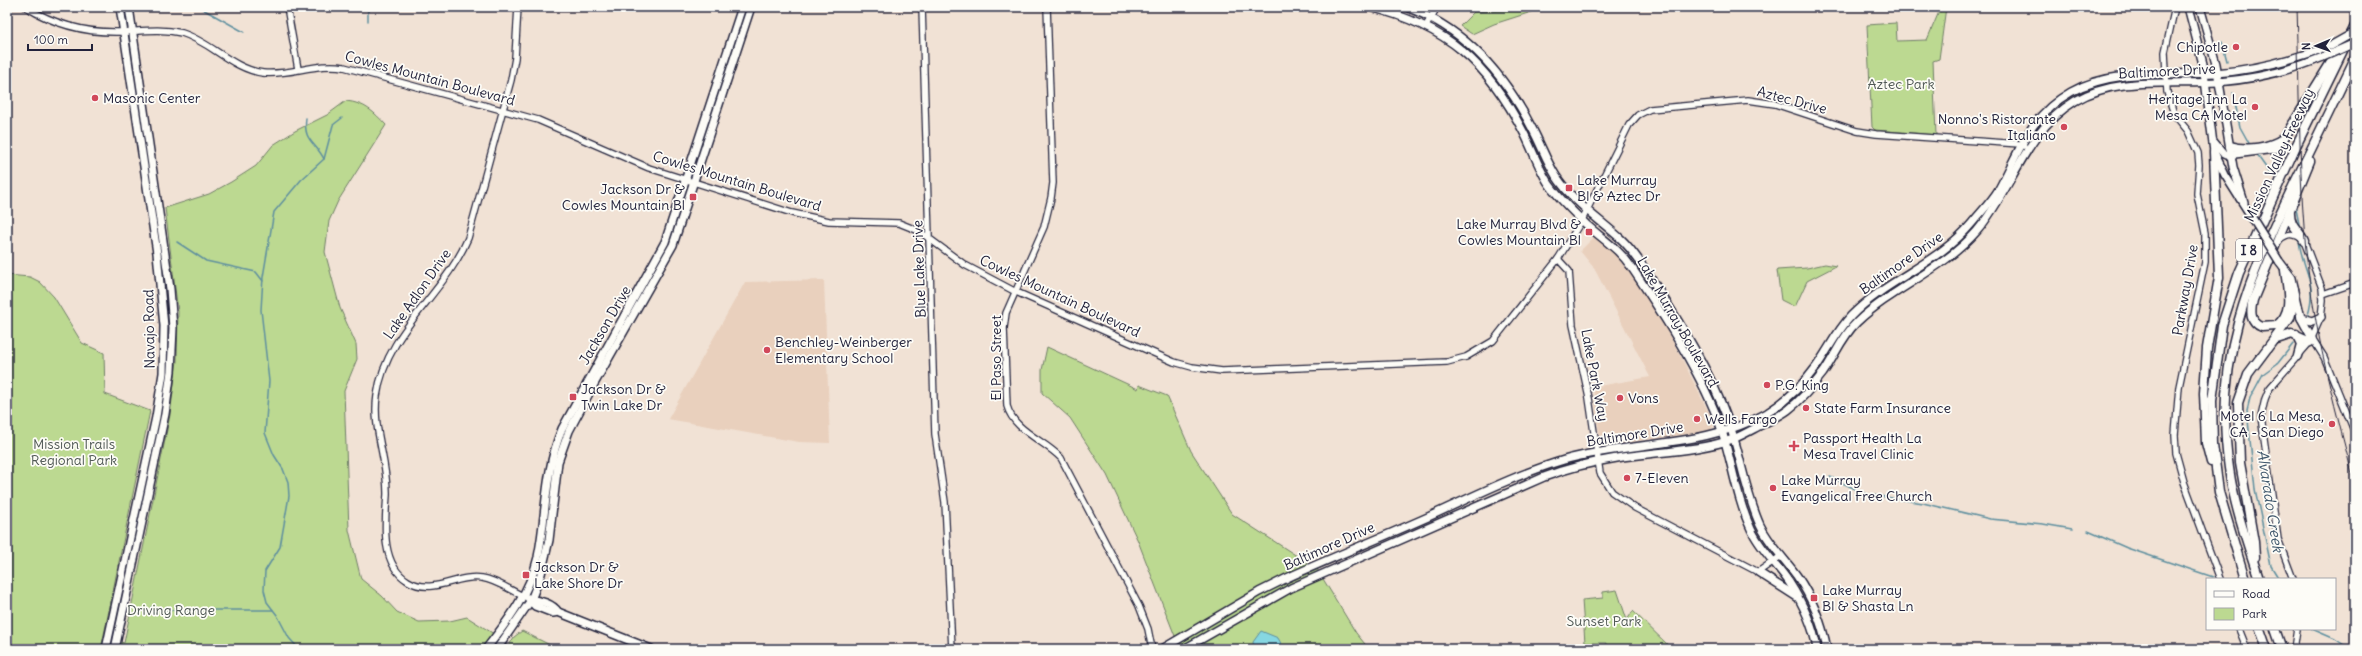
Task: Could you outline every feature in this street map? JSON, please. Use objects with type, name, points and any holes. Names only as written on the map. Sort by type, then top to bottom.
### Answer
[{"type":"highway","points":[[2230,146],[2249,149],[2280,141],[2289,132],[2355,26]]},
{"type":"highway","name":"Mission Valley Freeway","points":[[2245,578],[2218,492],[2213,445],[2212,401],[2217,352],[2230,299],[2239,273],[2296,146],[2355,26]]},
{"type":"highway","name":"Mission Valley Freeway","points":[[2259,578],[2237,508],[2228,467],[2226,404],[2230,361],[2241,307],[2262,250],[2355,58]]},
{"type":"highway","points":[[2330,110],[2355,70]]},
{"type":"highway","points":[[2285,270],[2289,291],[2286,312],[2276,326],[2262,327],[2254,321],[2251,309],[2323,125]]},
{"type":"highway","points":[[2214,152],[2219,273],[2207,348],[2205,427],[2206,443],[2218,492]]},
{"type":"highway","points":[[2290,211],[2292,225],[2304,241]]},
{"type":"highway","points":[[2255,568],[2254,542],[2240,471],[2237,410],[2240,391],[2248,374],[2290,318],[2294,302],[2294,289]]},
{"type":"highway","points":[[2274,341],[2287,335],[2295,334],[2312,341]]},
{"type":"highway","points":[[2295,334],[2301,345],[2298,356]]},
{"type":"highway","points":[[2260,630],[2267,649]]},
{"type":"highway","points":[[2275,630],[2282,649]]},
{"type":"main road","name":"Navajo Road","points":[[108,647],[156,417],[163,373],[164,326],[162,291],[120,7]]},
{"type":"main road","name":"Navajo Road","points":[[115,649],[165,414],[171,371],[173,328],[170,289],[129,7]]},
{"type":"main road","name":"Jackson Drive","points":[[486,649],[507,623],[523,596],[538,558],[547,477],[556,442],[569,413],[655,263],[665,242],[742,7]]},
{"type":"main road","name":"Jackson Drive","points":[[497,649],[531,600],[545,558],[557,468],[569,431],[673,245],[751,7]]},
{"type":"main road","name":"Lake Murray Boulevard","points":[[1370,7],[1395,13],[1426,26],[1467,54],[1487,76],[1514,114],[1547,180],[1584,215],[1631,265],[1704,388],[1722,432],[1746,518],[1752,532],[1798,597],[1810,624],[1817,649]]},
{"type":"main road","name":"Lake Murray Boulevard","points":[[1406,7],[1431,18],[1473,47],[1501,78],[1522,110],[1555,175],[1584,215],[1621,239],[1638,259],[1662,296],[1711,382],[1734,438],[1755,513],[1761,527],[1797,576],[1812,602],[1822,629],[1827,649]]},
{"type":"main road","points":[[2188,7],[2205,73],[2214,152],[2225,175],[2279,261],[2285,270],[2290,273],[2301,318],[2312,341]]},
{"type":"main road","points":[[2200,7],[2218,73],[2231,156],[2244,204]]},
{"type":"main road","name":"Baltimore Drive","points":[[1162,649],[1259,592],[1287,578],[1541,468],[1596,453],[1731,430],[1766,413],[1800,386],[1816,368],[1838,331],[1853,314],[1886,287],[1934,258],[1955,242],[2000,193],[2020,144],[2036,121],[2070,92],[2089,84],[2116,78],[2166,74],[2218,73],[2258,68],[2302,57],[2330,46],[2355,32]]},
{"type":"main road","name":"Baltimore Drive","points":[[1184,649],[1291,588],[1546,476],[1598,462],[1724,441],[1734,438],[1787,411],[1823,372],[1856,323],[1896,292],[1957,252],[1977,231],[2027,149],[2044,125],[2059,112],[2087,96],[2118,86],[2219,82],[2268,74],[2305,65],[2355,43]]},
{"type":"main road","points":[[1467,54],[1473,47]]},
{"type":"main road","points":[[2302,57],[2305,65]]},
{"type":"main road","points":[[2213,141],[2222,153],[2231,156],[2276,149],[2279,146],[2280,141]]},
{"type":"main road","points":[[151,212],[155,216],[170,289]]},
{"type":"main road","points":[[1631,265],[1638,259]]},
{"type":"main road","points":[[2301,318],[2314,320],[2321,317]]},
{"type":"main road","points":[[1758,572],[1798,597]]},
{"type":"main road","points":[[523,596],[531,600],[537,600],[555,608],[558,612],[651,649]]},
{"type":"street","name":"Cowles Mountain Boulevard","points":[[26,7],[38,14],[77,29],[123,32],[158,28],[189,36],[239,66],[257,72],[276,73],[314,66],[344,67],[504,109],[538,120],[650,168],[811,218],[850,222],[899,223],[929,237],[965,265],[1014,291],[1174,362],[1192,367],[1222,371],[1408,365],[1447,362],[1466,357],[1484,348],[1503,329],[1558,259],[1584,215]]},
{"type":"street","points":[[287,7],[298,69]]},
{"type":"street","name":"Lake Adlon Drive","points":[[518,7],[514,67],[504,109],[464,249],[458,260],[400,335],[380,382],[376,409],[388,479],[385,527],[392,562],[397,571],[409,581],[418,585],[433,586],[482,578],[523,596]]},
{"type":"street","name":"Blue Lake Drive","points":[[922,7],[936,445],[944,502],[952,649]]},
{"type":"street","name":"El Paso Street","points":[[1047,7],[1052,190],[1044,227],[1014,291],[1006,313],[1004,328],[1008,410],[1019,425],[1061,458],[1139,606],[1148,629],[1152,649]]},
{"type":"street","points":[[1426,26],[1437,7]]},
{"type":"street","name":"Parkway Drive","points":[[2175,7],[2166,39],[2166,84],[2170,105],[2174,114],[2188,131],[2198,153],[2199,165],[2197,194],[2206,242],[2205,262],[2179,387],[2175,435],[2176,453],[2184,482],[2220,578]]},
{"type":"street","name":"Aztec Drive","points":[[1584,215],[1629,125],[1642,112],[1658,107],[1748,100],[1775,104],[1856,131],[1876,134],[2020,144]]},
{"type":"street","points":[[2020,144],[2027,149]]},
{"type":"street","points":[[2276,243],[2288,234],[2299,236],[2304,241],[2324,294],[2321,317],[2312,341],[2269,389],[2261,417],[2278,539],[2293,578]]},
{"type":"street","name":"Lake Park Way","points":[[1558,259],[1569,271],[1573,325],[1589,398],[1596,453],[1605,483],[1620,500],[1758,572]]},
{"type":"street","points":[[2324,294],[2355,282]]},
{"type":"street","points":[[2312,341],[2324,357],[2355,433]]},
{"type":"street","points":[[1541,468],[1546,476]]},
{"type":"street","points":[[1758,572],[1781,556]]},
{"type":"street","points":[[2239,630],[2246,649]]},
{"type":"street","points":[[2294,649],[2297,630]]},
{"type":"shaded area","points":[[1595,236],[1622,258],[1642,287],[1678,351],[1714,423],[1711,431],[1601,446],[1593,387],[1650,377],[1594,268],[1580,251]]},
{"type":"shaded area","name":"Benchley-Weinberger Elementary School","points":[[824,280],[830,443],[799,442],[668,419],[745,282]]},
{"type":"green space","points":[[1510,7],[1547,7],[1494,24],[1472,34],[1460,26],[1474,12],[1504,10]]},
{"type":"green space","name":"Aztec Park","points":[[1941,7],[1946,7],[1939,59],[1933,61],[1936,135],[1875,130],[1872,127],[1867,25],[1896,23],[1897,41],[1927,40]]},
{"type":"green space","name":"Driving Range","points":[[346,101],[359,104],[369,109],[386,125],[338,201],[329,221],[325,252],[340,308],[356,344],[357,359],[344,391],[349,530],[361,579],[382,596],[397,612],[419,622],[450,621],[467,617],[502,639],[508,647],[514,637],[522,631],[558,649],[120,649],[121,642],[124,643],[170,415],[177,361],[178,312],[165,208],[209,194],[231,182],[256,166],[273,145],[295,131],[327,115]]},
{"type":"green space","points":[[1825,264],[1836,266],[1807,281],[1795,307],[1781,300],[1777,270],[1807,268]]},
{"type":"green space","name":"Mission Trails Regional Park","points":[[7,275],[30,277],[40,282],[54,297],[82,343],[104,353],[105,394],[150,411],[101,649],[7,649]]},
{"type":"green space","points":[[1047,347],[1138,389],[1139,385],[1167,396],[1191,451],[1232,514],[1317,569],[1356,633],[1369,649],[1180,649],[1138,541],[1107,475],[1070,418],[1042,393],[1042,370]]},
{"type":"green space","name":"Sunset Park","points":[[1617,590],[1627,620],[1633,611],[1672,649],[1606,649],[1606,643],[1585,643],[1582,600],[1603,598],[1603,592]]},
{"type":"water","points":[[1261,631],[1278,638],[1284,649],[1254,649],[1253,642]]},
{"type":"waterway","points":[[199,7],[244,32]]},
{"type":"waterway","points":[[368,7],[368,21]]},
{"type":"waterway","points":[[2222,42],[2227,61]]},
{"type":"waterway","points":[[2233,93],[2240,127],[2250,145]]},
{"type":"waterway","points":[[306,118],[306,132],[308,137],[324,159]]},
{"type":"waterway","points":[[299,649],[289,638],[277,615],[267,602],[264,590],[265,571],[280,547],[289,496],[288,482],[283,469],[274,455],[265,433],[269,381],[261,310],[263,277],[274,212],[301,180],[324,159],[333,125],[342,118]]},
{"type":"waterway","points":[[2257,155],[2272,176]]},
{"type":"waterway","name":"Alvarado Creek","points":[[2296,209],[2300,229]]},
{"type":"waterway","name":"Alvarado Creek","points":[[2299,240],[2311,292],[2311,302],[2308,314]]},
{"type":"waterway","points":[[177,242],[206,261],[256,272],[263,281]]},
{"type":"waterway","name":"Alvarado Creek","points":[[2278,578],[2271,566],[2255,489],[2247,410],[2250,398],[2263,374],[2278,363],[2293,344]]},
{"type":"waterway","points":[[1830,477],[1866,494],[1923,503],[1990,519],[2043,524],[2072,529]]},
{"type":"waterway","points":[[2088,531],[2127,548],[2213,577]]},
{"type":"waterway","points":[[151,607],[163,610],[273,610]]},
{"type":"waterway","name":"Alvarado Creek","points":[[2314,630],[2335,639],[2350,649]]},
{"type":"tram line","points":[[2297,7],[2302,204],[2308,270],[2322,352],[2355,485]]},
{"type":"place","name":"Chipotle","points":[[2236,47]]},
{"type":"place","name":"Masonic Center","points":[[95,98]]},
{"type":"place","name":"Heritage Inn La Mesa CA Motel","points":[[2255,107]]},
{"type":"place","name":"Nonno's Ristorante Italiano","points":[[2064,127]]},
{"type":"place","name":"Lake Murray Bl & Aztec Dr","points":[[1569,188]]},
{"type":"place","name":"Jackson Dr & Cowles Mountain Bl","points":[[693,197]]},
{"type":"place","name":"Lake Murray Blvd & Cowles Mountain Bl","points":[[1589,232]]},
{"type":"place","name":"Benchley-Weinberger Elementary School","points":[[767,350]]},
{"type":"place","name":"P.G. King","points":[[1767,385]]},
{"type":"place","name":"Jackson Dr & Twin Lake Dr","points":[[573,397]]},
{"type":"place","name":"Vons","points":[[1620,398]]},
{"type":"place","name":"State Farm Insurance","points":[[1806,408]]},
{"type":"place","name":"Wells Fargo","points":[[1697,419]]},
{"type":"place","name":"Motel 6 La Mesa, CA - San Diego","points":[[2332,424]]},
{"type":"place","name":"Passport Health La Mesa Travel Clinic","points":[[1794,446]]},
{"type":"place","name":"7-Eleven","points":[[1627,478]]},
{"type":"place","name":"Lake Murray Evangelical Free Church","points":[[1773,488]]},
{"type":"place","name":"Jackson Dr & Lake Shore Dr","points":[[526,575]]},
{"type":"place","name":"Lake Murray Bl & Shasta Ln","points":[[1814,598]]}]
